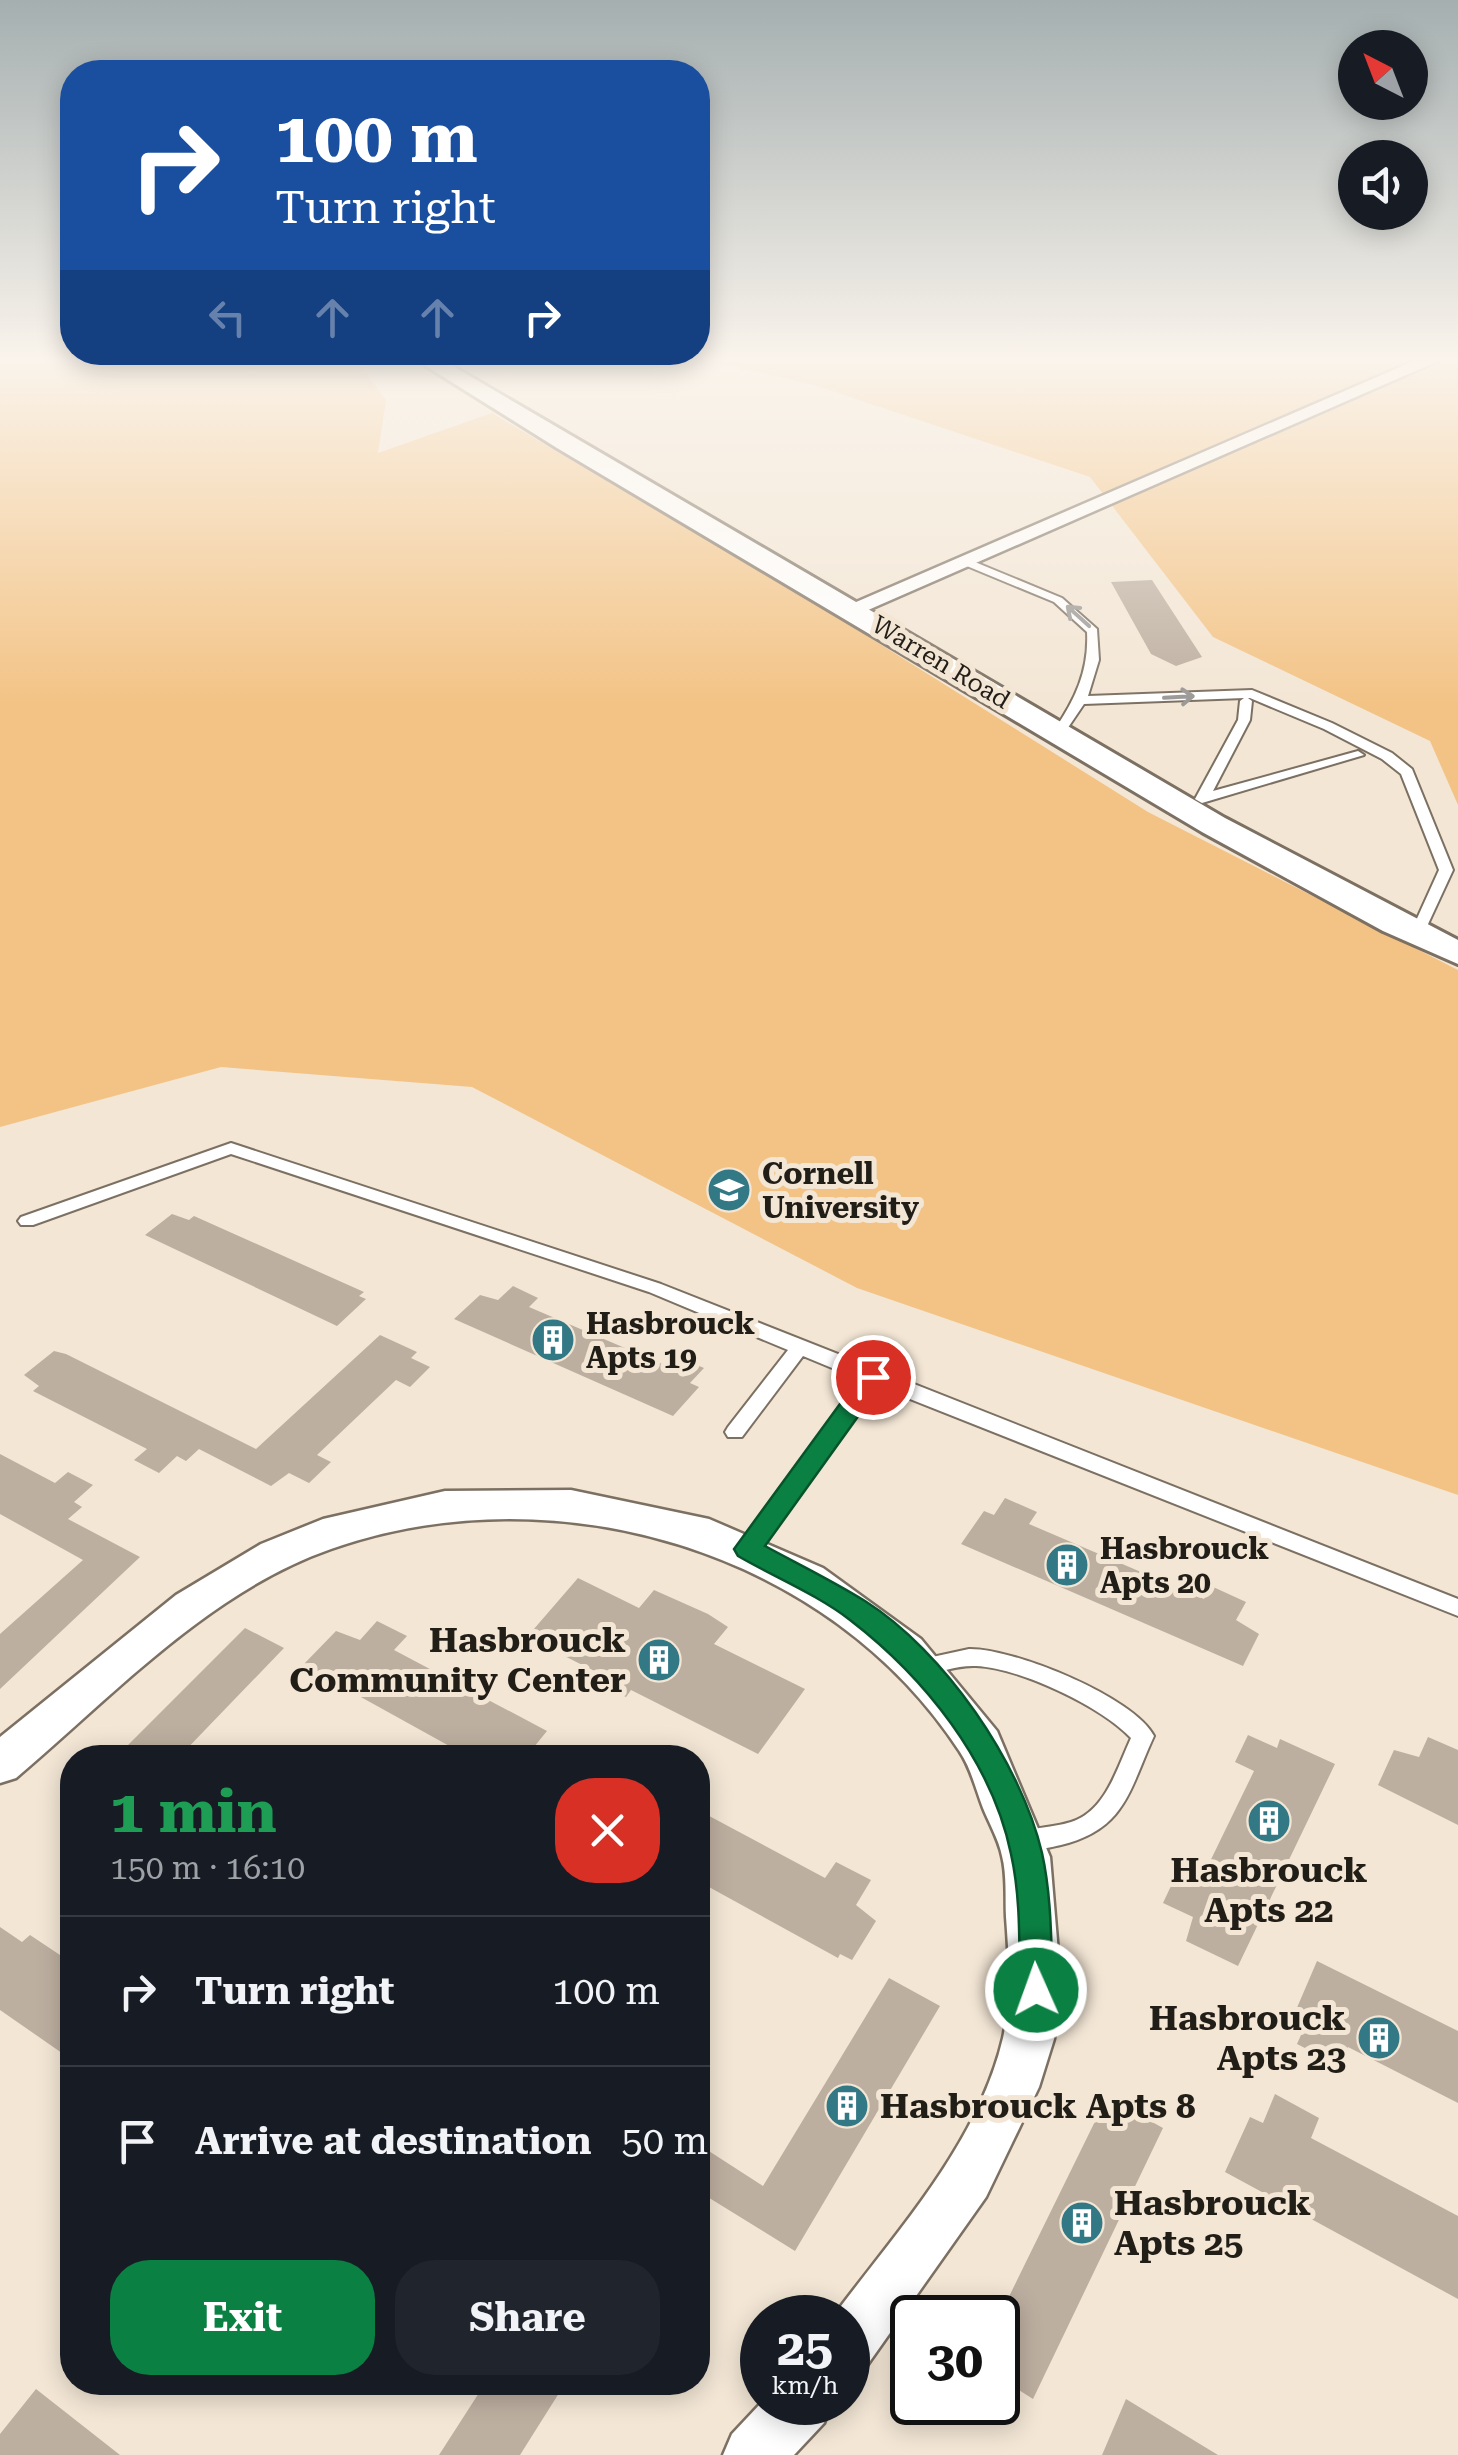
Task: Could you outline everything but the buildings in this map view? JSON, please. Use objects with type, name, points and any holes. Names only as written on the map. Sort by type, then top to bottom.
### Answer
[{"type":"street","name":"Warren Road","points":[[618,476],[1060,732],[1198,802],[1417,934],[1458,952]]},
{"type":"street","points":[[851,609],[1165,476]]},
{"type":"street","points":[[0,1764],[175,1614],[210,1589],[286,1550],[366,1522],[446,1507],[574,1506],[651,1515],[748,1549],[845,1602],[921,1667],[975,1733],[1014,1810],[1034,1896],[1036,1990],[1014,2085],[994,2133],[967,2176],[870,2313]]},
{"type":"street","points":[[753,2455],[781,2425]]},
{"type":"lane","points":[[966,562],[1058,600],[1093,632],[1096,662],[1082,700],[1060,732]]},
{"type":"lane","points":[[1082,700],[1252,694],[1387,756],[1407,772],[1416,788],[1446,870],[1417,934]]},
{"type":"lane","points":[[1198,802],[1244,720],[1246,701]]},
{"type":"lane","points":[[1198,802],[1358,755]]},
{"type":"lane","points":[[27,1222],[231,1148],[655,1288],[1458,1608]]},
{"type":"lane","points":[[736,1432],[800,1347]]},
{"type":"lane","points":[[748,1549],[873,1377]]},
{"type":"lane","points":[[921,1667],[972,1657],[1002,1661],[1126,1716],[1143,1736],[1102,1821],[1087,1830],[1023,1841]]},
{"type":"shaded area","points":[[0,476],[598,476],[840,619],[1148,812],[1458,970],[1458,1495],[857,1288],[472,1087],[221,1067],[0,1127]]},
{"type":"shaded area","points":[[1086,476],[1458,476],[1458,805],[1430,741],[1213,637]]},
{"type":"place","name":"Cornell University","points":[[729,1190]]},
{"type":"place","name":"Hasbrouck Apts 19","points":[[553,1340]]},
{"type":"place","name":"Hasbrouck Apts 20","points":[[1067,1565]]},
{"type":"place","name":"Hasbrouck Community Center","points":[[659,1660]]},
{"type":"place","name":"Hasbrouck Apts 22","points":[[1269,1821]]},
{"type":"place","name":"Hasbrouck Apts 23","points":[[1379,2038]]},
{"type":"place","name":"Hasbrouck Apts 8","points":[[847,2106]]},
{"type":"place","name":"Hasbrouck Apts 25","points":[[1082,2223]]},
{"type":"route","points":[[873,1377],[748,1549],[807,1578],[858,1611],[921,1667],[975,1733],[1014,1810],[1026,1852],[1034,1896],[1036,1990]]}]
